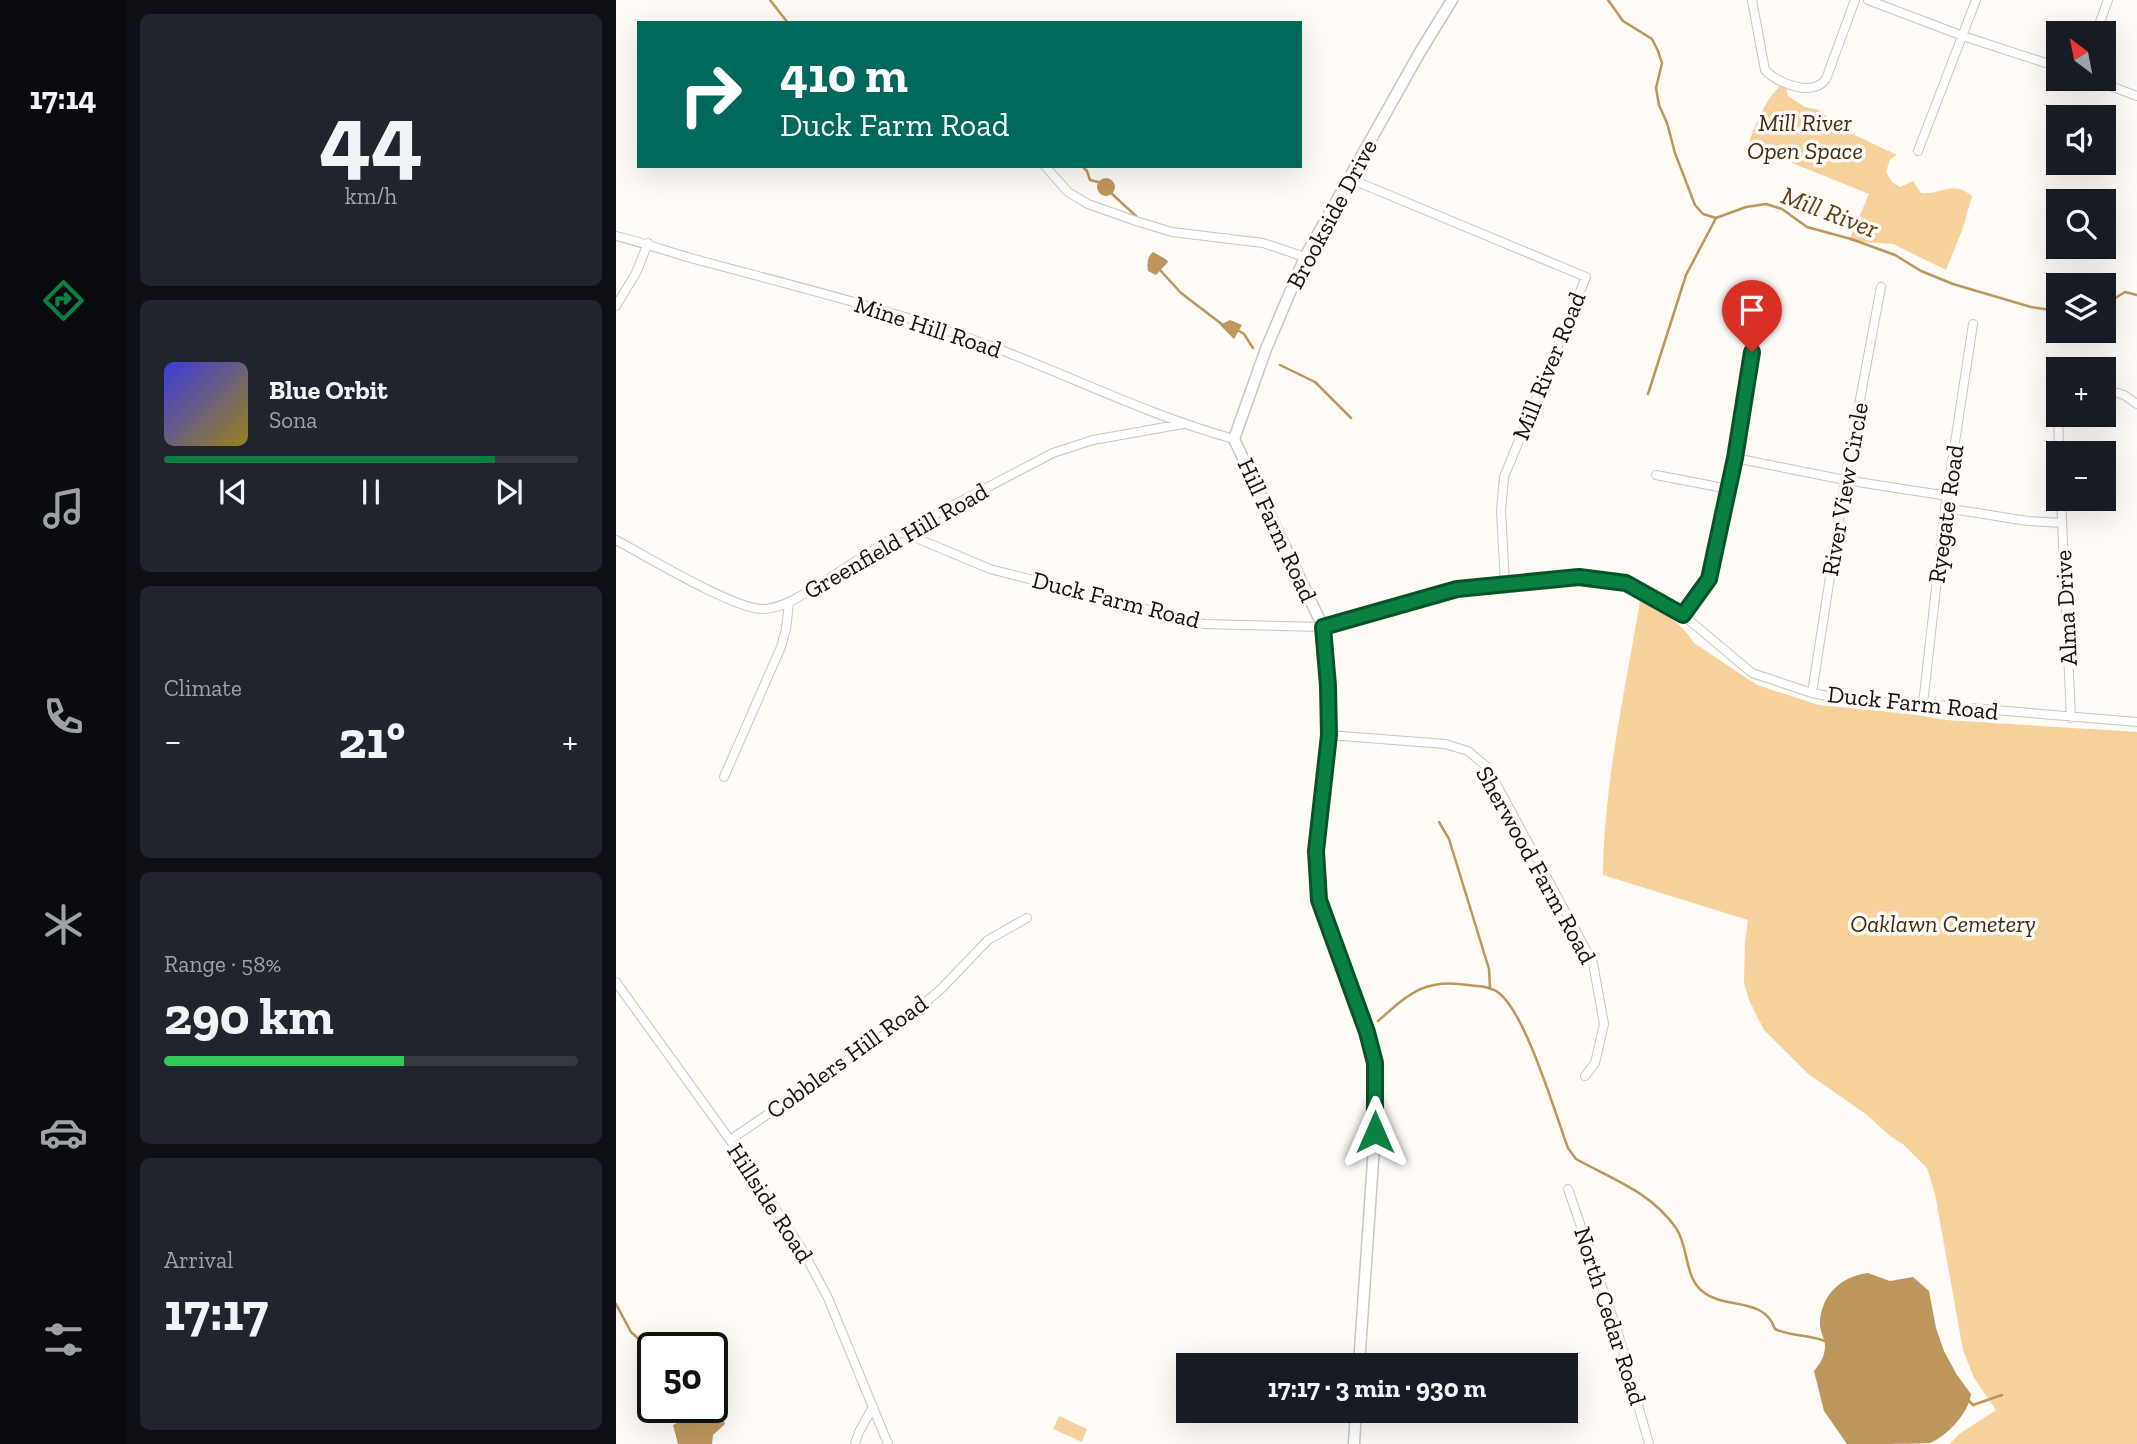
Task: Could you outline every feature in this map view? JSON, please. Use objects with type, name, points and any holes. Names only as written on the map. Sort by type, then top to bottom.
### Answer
[{"type":"main road","name":"Brookside Drive","points":[[1234,439],[1266,349],[1305,257],[1452,0]]},
{"type":"main road","name":"Hill Farm Road","points":[[1234,439],[1323,627],[1329,735],[1316,851],[1319,900],[1367,1032],[1375,1063],[1375,1132],[1360,1353]]},
{"type":"main road","points":[[1354,1444],[1355,1423]]},
{"type":"street","points":[[1752,0],[1765,70],[1772,76],[1802,88],[1818,87],[1828,74],[1854,0]]},
{"type":"street","points":[[1868,0],[1963,36],[2046,63]]},
{"type":"street","points":[[1918,151],[1976,0]]},
{"type":"street","points":[[2100,21],[2108,0]]},
{"type":"street","points":[[2116,88],[2137,96]]},
{"type":"street","points":[[1047,168],[1068,191],[1088,204],[1136,221],[1172,232],[1263,243],[1305,257]]},
{"type":"street","name":"Mill River Road","points":[[1348,178],[1586,277],[1504,477],[1501,511],[1505,584]]},
{"type":"street","name":"Mine Hill Road","points":[[616,236],[648,243],[696,260],[885,309],[1001,350],[1183,424],[1234,439]]},
{"type":"street","points":[[616,306],[636,273],[648,243]]},
{"type":"street","name":"River View Circle","points":[[1812,693],[1845,480],[1881,287]]},
{"type":"street","points":[[1683,615],[1709,579],[1729,489],[1757,326],[1753,294]]},
{"type":"street","name":"Ryegate Road","points":[[1923,704],[1945,508],[1973,324]]},
{"type":"street","points":[[2116,393],[2137,404]]},
{"type":"street","name":"Greenfield Hill Road","points":[[616,540],[741,604],[763,609],[789,603],[902,532],[1053,453],[1093,440],[1183,424]]},
{"type":"street","points":[[1735,458],[1845,480],[1948,496]]},
{"type":"street","points":[[1656,475],[1729,489]]},
{"type":"street","points":[[1945,508],[2028,521],[2062,523]]},
{"type":"street","name":"Alma Drive","points":[[2062,511],[2071,718]]},
{"type":"street","name":"Duck Farm Road","points":[[902,532],[990,569],[1204,624],[1323,627],[1457,589],[1579,577],[1626,583],[1683,615],[1752,673],[1812,693],[1856,701],[2137,722]]},
{"type":"street","points":[[724,777],[782,647],[789,603]]},
{"type":"street","name":"Sherwood Farm Road","points":[[1329,735],[1445,744],[1468,751],[1487,766],[1593,964],[1604,1024],[1595,1063],[1585,1076]]},
{"type":"street","name":"Cobblers Hill Road","points":[[730,1140],[900,1024],[941,989],[988,940],[1027,918]]},
{"type":"street","name":"Hillside Road","points":[[616,982],[730,1140],[803,1249],[828,1298],[888,1444]]},
{"type":"street","name":"North Cedar Road","points":[[1568,1189],[1614,1320],[1650,1444]]},
{"type":"street","points":[[855,1444],[873,1407]]},
{"type":"green space","name":"Mill River Open Space","points":[[1785,81],[1788,96],[1805,107],[1819,110],[1844,130],[1897,155],[1890,159],[1886,172],[1892,182],[1900,187],[1913,181],[1921,193],[1959,189],[1972,196],[1963,228],[1946,270],[1893,244],[1849,241],[1869,194],[1748,145],[1767,103]]},
{"type":"green space","name":"Oaklawn Cemetery","points":[[1640,601],[1670,618],[1694,643],[1757,685],[1819,705],[1946,720],[2137,732],[2137,1444],[1950,1444],[1959,1434],[1996,1410],[1974,1378],[1963,1350],[1935,1194],[1927,1168],[1867,1115],[1807,1073],[1764,1030],[1744,983],[1748,920],[1603,875],[1611,772]]},
{"type":"green space","points":[[1059,1416],[1087,1429],[1082,1442],[1053,1429]]},
{"type":"shaded area","points":[[1106,178],[1112,181],[1115,187],[1112,193],[1106,196],[1100,193],[1097,187],[1100,181]]},
{"type":"shaded area","points":[[1153,252],[1168,262],[1156,275],[1148,271],[1149,258]]},
{"type":"shaded area","points":[[1230,320],[1242,325],[1234,339],[1220,325]]},
{"type":"shaded area","points":[[1868,1273],[1890,1281],[1913,1277],[1929,1291],[1936,1328],[1944,1351],[1971,1394],[1966,1409],[1956,1423],[1930,1443],[1847,1444],[1824,1411],[1814,1371],[1825,1350],[1821,1314],[1834,1289],[1849,1278]]},
{"type":"shaded area","points":[[725,1424],[713,1435],[712,1444],[678,1444],[673,1425]]},
{"type":"waterway","points":[[770,0],[786,21]]},
{"type":"waterway","name":"Mill River","points":[[1608,0],[1623,21],[1652,39],[1658,51],[1662,63],[1656,88],[1659,105],[1695,205],[1703,214],[1716,218],[1746,207],[1766,204],[1782,209],[1807,227],[1895,255],[1921,271],[1953,284],[2046,309]]},
{"type":"waterway","points":[[1084,168],[1090,180],[1098,182]]},
{"type":"waterway","points":[[1111,193],[1136,216]]},
{"type":"waterway","points":[[1648,394],[1686,275],[1716,218]]},
{"type":"waterway","points":[[1160,270],[1181,293],[1223,325]]},
{"type":"waterway","name":"Mill River","points":[[2116,298],[2125,292],[2137,295]]},
{"type":"waterway","points":[[1236,329],[1244,334],[1253,348]]},
{"type":"waterway","points":[[1280,365],[1315,382],[1351,418]]},
{"type":"waterway","points":[[1439,822],[1449,839],[1489,969],[1490,988]]},
{"type":"waterway","points":[[1378,1021],[1408,996],[1428,986],[1453,983],[1484,987],[1499,993],[1509,1004],[1529,1042],[1568,1148],[1576,1159],[1630,1187],[1666,1216],[1680,1236],[1692,1278],[1702,1291],[1711,1297],[1753,1307],[1770,1319],[1775,1329],[1825,1341]]},
{"type":"waterway","points":[[616,1304],[631,1332],[637,1337]]},
{"type":"waterway","points":[[1969,1401],[1973,1405],[2002,1395]]},
{"type":"route","points":[[1375,1132],[1375,1063],[1367,1032],[1319,900],[1316,851],[1329,735],[1323,627],[1457,589],[1579,577],[1626,583],[1683,615],[1709,579],[1735,458],[1752,352]]}]
